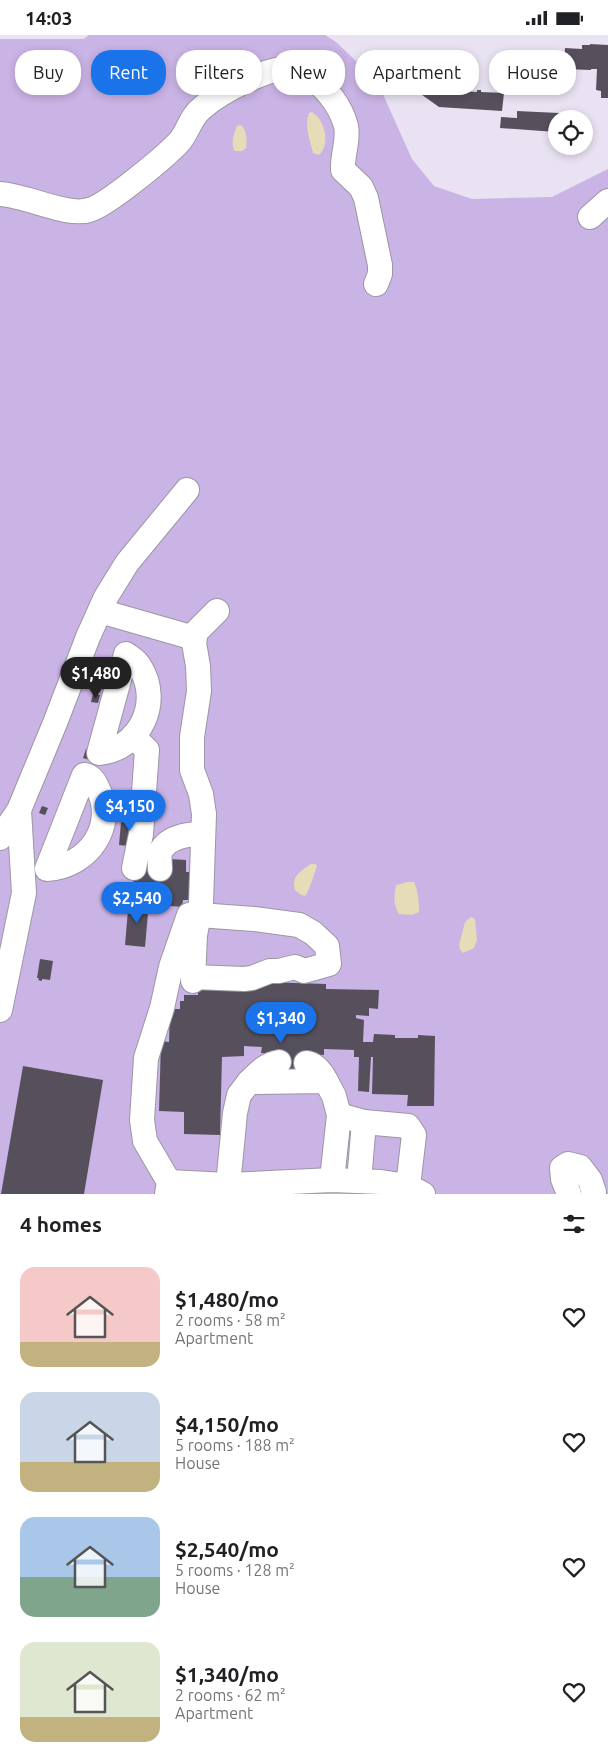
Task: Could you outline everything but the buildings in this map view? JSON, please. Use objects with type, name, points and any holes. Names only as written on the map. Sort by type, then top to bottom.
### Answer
[{"type":"lane","points":[[0,194],[16,196],[72,211],[88,211],[118,192],[178,143],[189,129],[200,109],[212,99],[257,75],[271,70],[294,69],[327,90],[345,123],[347,135],[342,160],[343,170],[361,187],[366,198],[380,265],[380,274],[376,284]]},
{"type":"lane","points":[[590,217],[608,201]]},
{"type":"lane","points":[[0,838],[19,810],[88,637],[106,597],[127,563],[187,490]]},
{"type":"lane","points":[[100,611],[194,638]]},
{"type":"lane","points":[[199,915],[299,925],[313,933],[327,946],[329,950],[329,964],[304,971],[295,967],[270,971],[244,979],[193,979],[195,935],[201,891],[203,804],[192,770],[192,737],[199,691],[194,638],[200,627],[216,611]]},
{"type":"lane","points":[[134,712],[146,750],[141,834],[134,868]]},
{"type":"lane","points":[[0,1010],[24,893],[19,810]]},
{"type":"lane","points":[[160,869],[160,853],[168,844],[176,838],[202,834]]},
{"type":"lane","points":[[201,891],[188,916],[176,951],[162,1008],[146,1057],[142,1120],[145,1141],[168,1188],[228,1185],[256,1189],[332,1180],[359,1181],[415,1190],[414,1135],[408,1126],[364,1122],[339,1115]]},
{"type":"lane","points":[[228,1185],[234,1113],[239,1095],[260,1070],[272,1063],[278,1062]]},
{"type":"lane","points":[[306,1063],[310,1063],[322,1072],[334,1096],[339,1115],[332,1180]]},
{"type":"lane","points":[[249,1081],[326,1081]]},
{"type":"lane","points":[[359,1181],[364,1122]]},
{"type":"lane","points":[[570,1194],[562,1169],[568,1164],[580,1167],[590,1180],[593,1194]]},
{"type":"shaded area","points":[[89,35],[325,35],[344,50],[272,50],[272,95],[345,95],[345,51],[355,60],[355,95],[383,95],[412,159],[434,186],[472,199],[552,197],[608,169],[608,1194],[0,1194],[0,39],[84,39]]},
{"type":"sand","points":[[312,112],[317,116],[325,132],[325,145],[319,155],[313,153],[308,133],[307,123],[309,113]]},
{"type":"sand","points":[[241,125],[245,133],[246,148],[242,151],[235,151],[233,146],[234,135],[237,126]]},
{"type":"sand","points":[[311,864],[317,866],[307,894],[305,896],[301,895],[295,890],[294,881],[298,874]]},
{"type":"sand","points":[[414,882],[418,896],[419,912],[412,915],[399,914],[394,900],[396,885]]},
{"type":"sand","points":[[471,917],[475,919],[477,940],[474,948],[463,953],[459,945],[465,922]]}]
